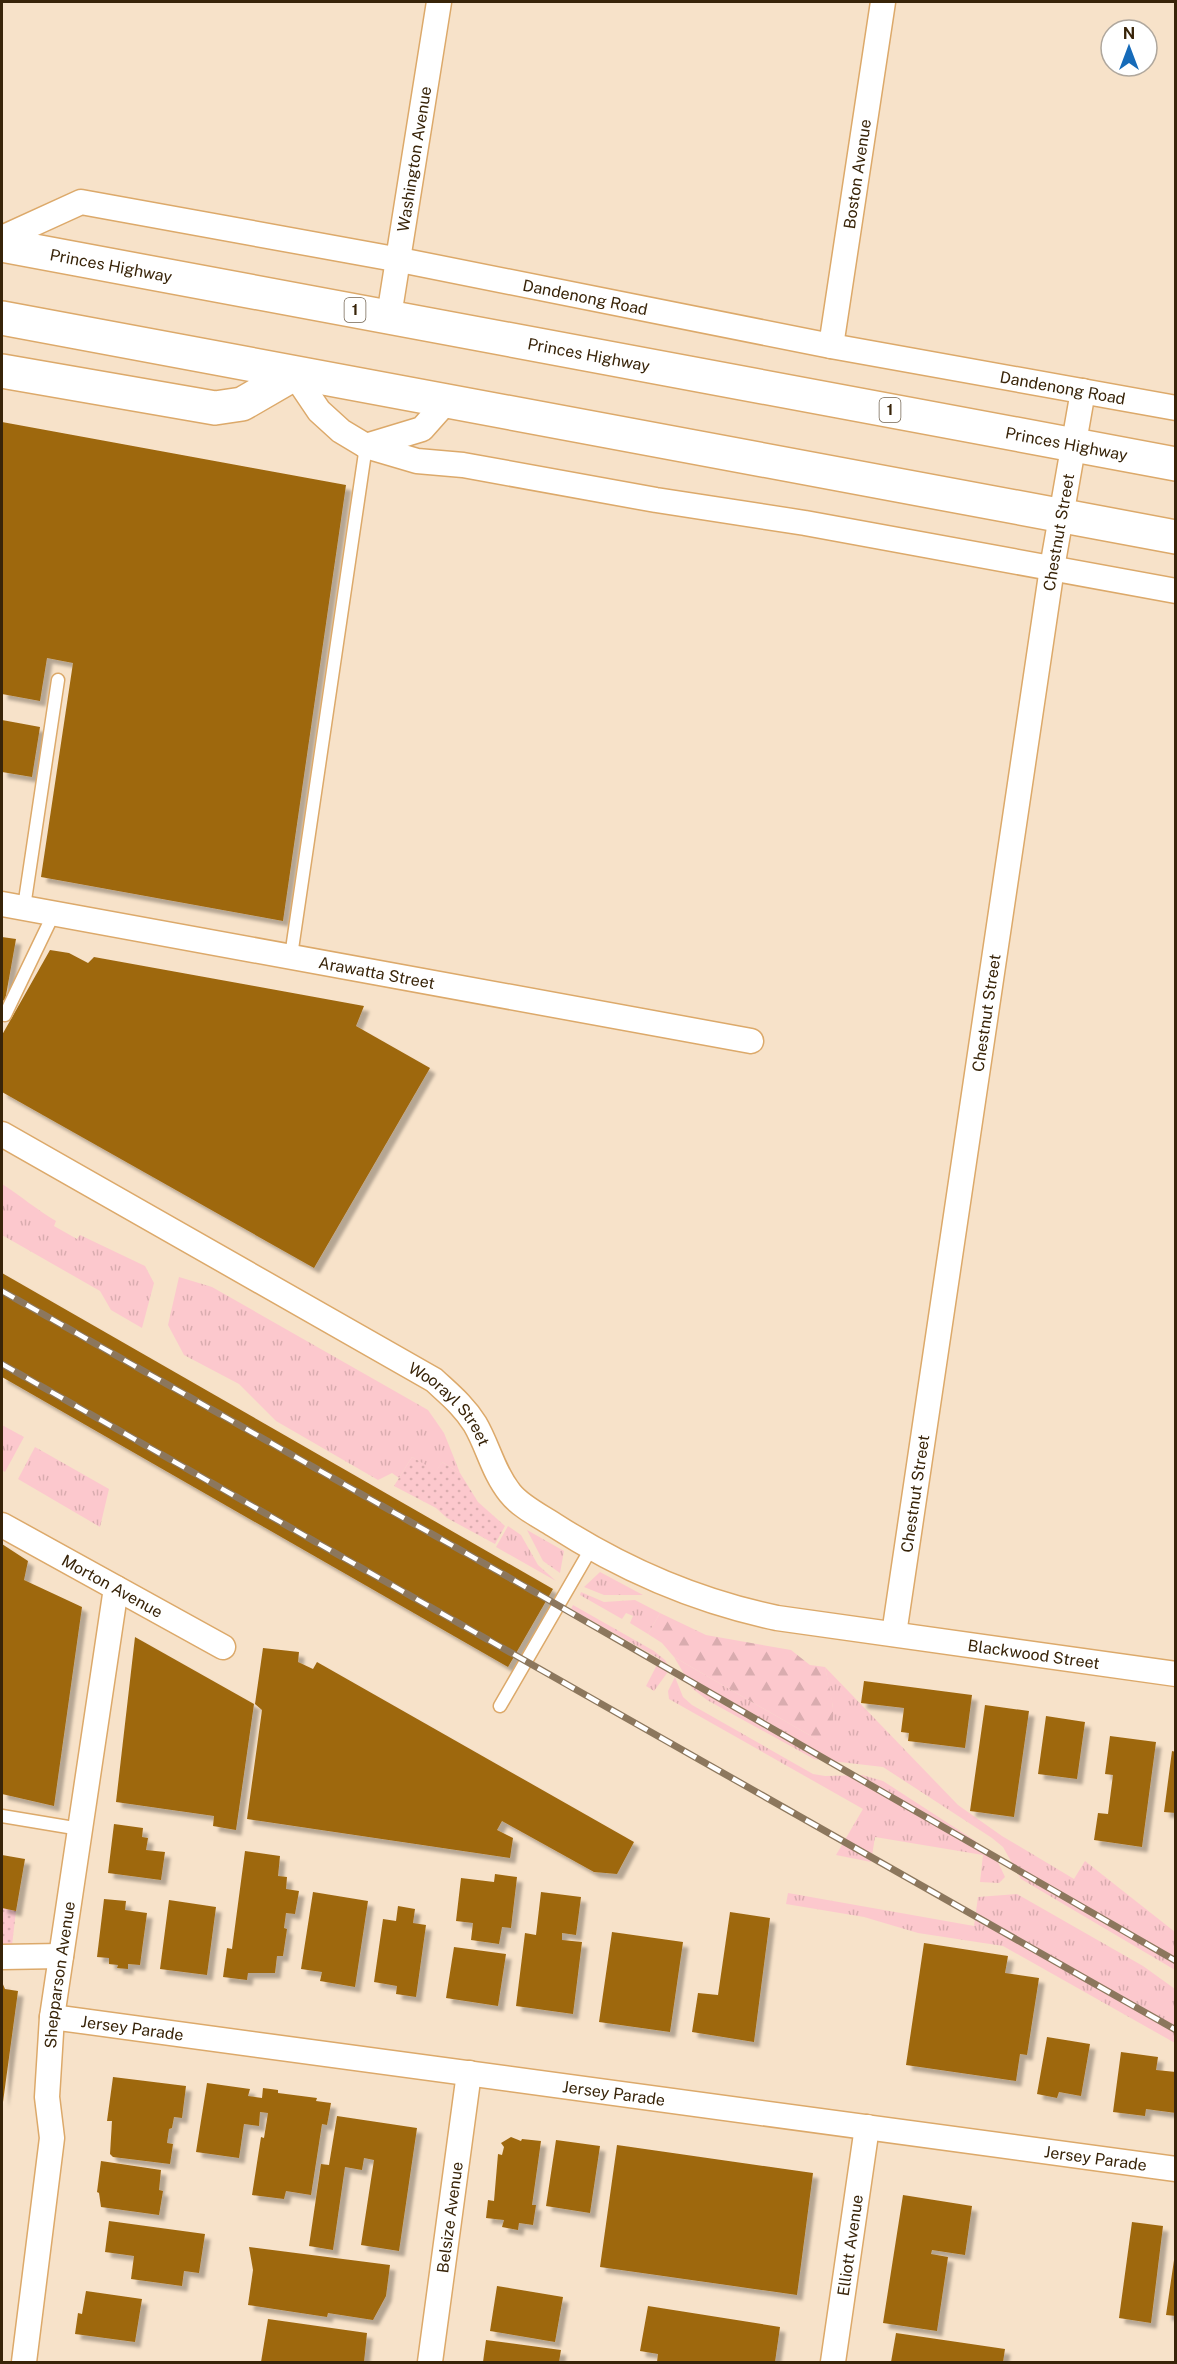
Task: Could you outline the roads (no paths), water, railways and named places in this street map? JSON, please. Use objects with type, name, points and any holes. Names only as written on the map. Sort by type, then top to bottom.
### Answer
[{"type":"highway","name":"Princes Highway","points":[[2,245],[1176,464]]},
{"type":"highway","points":[[2,318],[1176,537]]},
{"type":"highway","points":[[2,370],[215,408],[242,404],[294,374]]},
{"type":"street","name":"Washington Avenue","points":[[389,316],[400,260],[439,2]]},
{"type":"street","name":"Boston Avenue","points":[[831,346],[883,2]]},
{"type":"street","name":"Dandenong Road","points":[[2,238],[81,202],[400,260],[831,346],[1176,408]]},
{"type":"street","points":[[294,374],[326,418],[341,432],[366,446],[423,462],[463,465],[1176,591]]},
{"type":"street","name":"Chestnut Street","points":[[894,1634],[1052,568],[1083,391]]},
{"type":"street","points":[[366,446],[422,429],[446,402]]},
{"type":"street","name":"Arawatta Street","points":[[13,906],[751,1041]]},
{"type":"street","name":"Woorayl Street","points":[[2,1134],[434,1380],[459,1402],[476,1425],[493,1468],[511,1495],[538,1515],[592,1547],[678,1591],[731,1608],[777,1618],[894,1634]]},
{"type":"street","name":"Morton Avenue","points":[[2,1525],[224,1647]]},
{"type":"street","name":"Shepparson Avenue","points":[[24,2362],[52,2138],[46,2097],[52,2017],[116,1588]]},
{"type":"street","name":"Blackwood Street","points":[[894,1634],[1176,1674]]},
{"type":"street","points":[[2,1956],[61,1956]]},
{"type":"street","name":"Jersey Parade","points":[[52,2017],[1176,2169]]},
{"type":"street","name":"Belsize Avenue","points":[[430,2362],[469,2073]]},
{"type":"street","name":"Elliott Avenue","points":[[833,2362],[867,2127]]},
{"type":"lane","points":[[291,956],[366,446]]},
{"type":"lane","points":[[13,906],[58,680]]},
{"type":"lane","points":[[5,1015],[54,913]]},
{"type":"lane","points":[[500,1706],[592,1547]]},
{"type":"lane","points":[[2,1816],[80,1828]]},
{"type":"railway","points":[[2,1291],[547,1599],[1176,1961]]},
{"type":"railway","points":[[2,1364],[1176,2030]]}]
